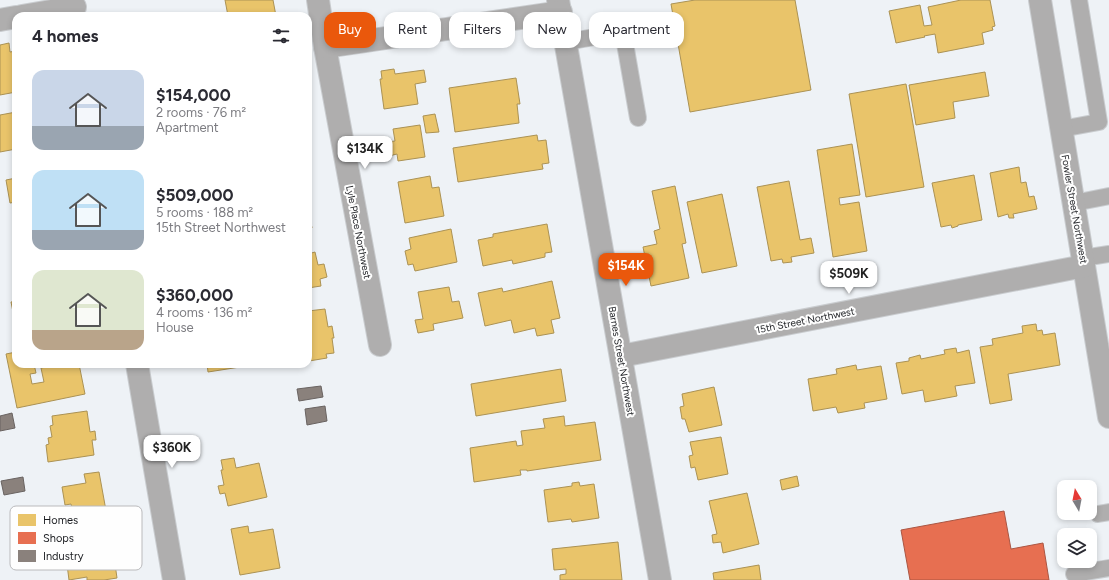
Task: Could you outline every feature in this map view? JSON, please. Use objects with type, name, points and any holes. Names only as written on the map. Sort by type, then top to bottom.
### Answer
[{"type":"street","name":"Lyle Place Northwest","points":[[318,0],[324,35]]},
{"type":"street","name":"Fowler Street Northwest","points":[[1040,0],[1083,262],[1102,335],[1109,417]]},
{"type":"street","points":[[376,38],[560,6]]},
{"type":"street","points":[[48,12],[75,8]]},
{"type":"street","points":[[0,20],[12,18]]},
{"type":"street","name":"Lyle Place Northwest","points":[[326,48],[380,345]]},
{"type":"street","name":"Barnes Street Northwest","points":[[567,48],[660,580]]},
{"type":"street","name":"15th Street Northwest","points":[[621,356],[1083,262]]},
{"type":"street","points":[[138,368],[174,580]]},
{"type":"lane","points":[[1061,129],[1099,122],[1079,0]]},
{"type":"lane","points":[[625,48],[638,118]]},
{"type":"lane","points":[[1074,203],[1109,196]]},
{"type":"lane","points":[[1083,262],[1109,254]]},
{"type":"lane","points":[[1074,574],[1109,568]]},
{"type":"building: Homes","points":[[225,0],[273,0],[275,12],[227,12]]},
{"type":"building: Homes","points":[[695,0],[795,0],[811,90],[690,112],[679,48],[684,48],[684,12],[672,12],[671,4]]},
{"type":"building: Homes","points":[[961,0],[990,0],[995,26],[992,27],[993,30],[982,33],[984,44],[938,53],[935,34],[896,43],[889,11],[920,5],[924,26],[932,25],[928,7]]},
{"type":"building: Homes","points":[[9,43],[10,52],[12,52],[12,93],[0,95],[0,45]]},
{"type":"building: Homes","points":[[394,69],[395,74],[424,70],[426,82],[415,84],[418,104],[384,109],[380,79],[382,79],[381,71]]},
{"type":"building: Homes","points":[[985,72],[989,96],[953,102],[955,118],[916,125],[909,85]]},
{"type":"building: Homes","points":[[516,78],[520,104],[517,104],[519,123],[455,132],[449,88]]},
{"type":"building: Homes","points":[[906,84],[924,187],[866,197],[849,94]]},
{"type":"building: Homes","points":[[12,113],[12,150],[0,152],[0,115]]},
{"type":"building: Homes","points":[[435,114],[439,132],[426,133],[423,116]]},
{"type":"building: Homes","points":[[420,125],[425,157],[398,161],[397,154],[389,156],[387,142],[395,141],[393,129]]},
{"type":"building: Homes","points":[[537,135],[538,141],[546,140],[549,163],[542,164],[543,169],[458,182],[453,148]]},
{"type":"building: Homes","points":[[852,144],[860,195],[839,198],[840,205],[859,202],[867,251],[833,257],[817,150]]},
{"type":"building: Homes","points":[[1019,167],[1021,183],[1026,182],[1029,197],[1034,196],[1037,209],[1013,214],[1014,218],[1009,218],[1008,214],[998,217],[990,173]]},
{"type":"building: Homes","points":[[974,175],[982,220],[958,225],[952,228],[951,225],[941,227],[932,183]]},
{"type":"building: Homes","points":[[430,176],[432,188],[439,187],[444,216],[405,223],[398,182]]},
{"type":"building: Homes","points":[[12,179],[12,203],[10,203],[6,180]]},
{"type":"building: Homes","points":[[789,181],[800,240],[811,238],[814,253],[791,257],[792,262],[783,263],[782,259],[771,261],[757,187]]},
{"type":"building: Homes","points":[[675,186],[686,243],[682,244],[689,278],[651,286],[643,247],[657,244],[654,231],[660,229],[652,191]]},
{"type":"building: Homes","points":[[722,194],[737,266],[702,273],[687,202]]},
{"type":"building: Homes","points":[[547,224],[552,252],[545,253],[545,257],[513,264],[512,260],[483,266],[478,240],[493,237],[493,234]]},
{"type":"building: Homes","points":[[451,229],[457,262],[415,271],[413,264],[408,265],[405,251],[411,249],[409,238]]},
{"type":"building: Homes","points":[[315,252],[318,265],[324,264],[327,277],[320,279],[321,286],[312,287],[312,253]]},
{"type":"building: Homes","points":[[552,281],[560,318],[551,320],[554,333],[537,336],[535,328],[514,333],[511,320],[485,326],[478,293],[502,288],[503,292]]},
{"type":"building: Homes","points":[[449,287],[452,302],[459,301],[463,318],[433,324],[434,330],[418,333],[415,320],[423,319],[418,292]]},
{"type":"building: Homes","points":[[325,309],[328,327],[332,326],[334,353],[326,354],[327,358],[312,360],[312,311]]},
{"type":"building: Homes","points":[[1036,324],[1037,331],[1042,330],[1043,335],[1055,333],[1060,365],[1008,374],[1012,400],[990,404],[980,347],[993,345],[992,339],[1023,333],[1022,326]]},
{"type":"building: Homes","points":[[956,348],[957,353],[969,350],[975,383],[955,386],[957,396],[925,402],[923,390],[902,394],[896,363],[909,361],[909,358],[920,355],[921,359],[945,354],[944,350]]},
{"type":"building: Homes","points":[[12,353],[12,368],[35,368],[36,373],[30,374],[32,384],[44,382],[41,368],[80,368],[85,394],[17,408],[6,354]]},
{"type":"building: Homes","points":[[856,365],[857,370],[881,366],[887,399],[864,403],[865,408],[838,413],[836,407],[813,411],[808,379],[837,374],[836,369]]},
{"type":"building: Homes","points":[[208,368],[234,368],[208,372]]},
{"type":"building: Homes","points":[[561,369],[566,401],[476,416],[471,384]]},
{"type":"building: Homes","points":[[714,387],[722,425],[689,432],[685,419],[682,419],[680,407],[684,406],[682,394]]},
{"type":"building: Homes","points":[[87,411],[90,432],[95,431],[96,440],[92,440],[94,455],[48,462],[46,445],[49,444],[48,438],[52,437],[50,426],[53,425],[52,416]]},
{"type":"building: Homes","points":[[564,416],[565,426],[595,422],[601,460],[527,471],[520,470],[521,475],[474,482],[470,448],[516,441],[517,446],[523,445],[521,431],[545,428],[543,419]]},
{"type":"building: Homes","points":[[721,437],[728,474],[698,480],[695,467],[691,468],[689,456],[693,455],[690,442]]},
{"type":"building: Homes","points":[[234,458],[236,468],[259,463],[267,497],[228,506],[225,493],[220,494],[218,486],[224,485],[221,460]]},
{"type":"building: Homes","points":[[99,472],[105,506],[65,505],[62,487],[86,483],[84,474]]},
{"type":"building: Homes","points":[[797,476],[799,486],[782,490],[780,480]]},
{"type":"building: Homes","points":[[579,482],[580,486],[594,484],[599,518],[572,522],[571,519],[548,522],[544,490],[572,486],[572,483]]},
{"type":"building: Homes","points":[[747,493],[759,544],[723,553],[721,542],[713,543],[712,535],[717,534],[709,501]]},
{"type":"building: Homes","points":[[248,526],[249,533],[273,529],[280,568],[240,575],[231,529]]},
{"type":"building: Homes","points":[[618,542],[622,580],[560,580],[560,575],[566,574],[566,569],[554,570],[552,549]]},
{"type":"building: Homes","points":[[759,565],[761,580],[714,580],[713,573]]},
{"type":"building: Homes","points":[[68,570],[116,570],[117,578],[87,580],[87,577],[69,580]]},
{"type":"building: Shops","points":[[1004,511],[1011,549],[1043,543],[1049,580],[910,580],[901,530]]},
{"type":"building: Industry","points":[[321,386],[323,397],[299,401],[297,389]]},
{"type":"building: Industry","points":[[325,406],[327,421],[307,425],[305,409]]},
{"type":"building: Industry","points":[[12,413],[15,428],[0,431],[0,416]]},
{"type":"building: Industry","points":[[23,477],[25,491],[4,495],[1,481]]}]
